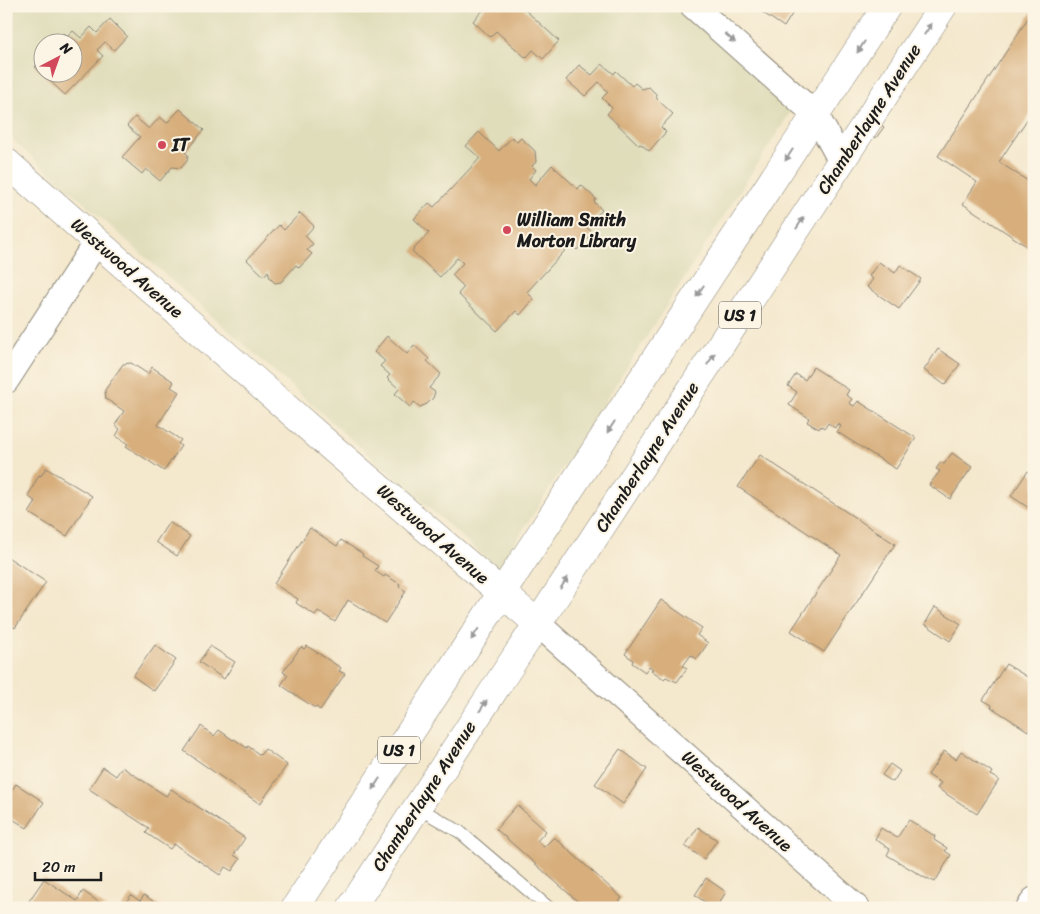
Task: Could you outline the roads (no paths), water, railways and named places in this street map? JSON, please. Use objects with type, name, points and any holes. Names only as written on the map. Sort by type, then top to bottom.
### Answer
[{"type":"main road","name":"US 1","points":[[296,908],[887,6]]},
{"type":"main road","name":"Chamberlayne Avenue","points":[[351,908],[943,6]]},
{"type":"main road","name":"Westwood Avenue","points":[[6,162],[324,441],[537,624]]},
{"type":"street","points":[[693,6],[816,114],[841,161]]},
{"type":"street","points":[[6,381],[97,242]]},
{"type":"street","name":"Westwood Avenue","points":[[537,624],[857,908]]},
{"type":"street","points":[[1029,908],[1034,900]]},
{"type":"lane","points":[[417,807],[460,832],[549,908]]},
{"type":"place","name":"IT","points":[[162,145]]},
{"type":"place","name":"William Smith Morton Library","points":[[507,230]]}]
